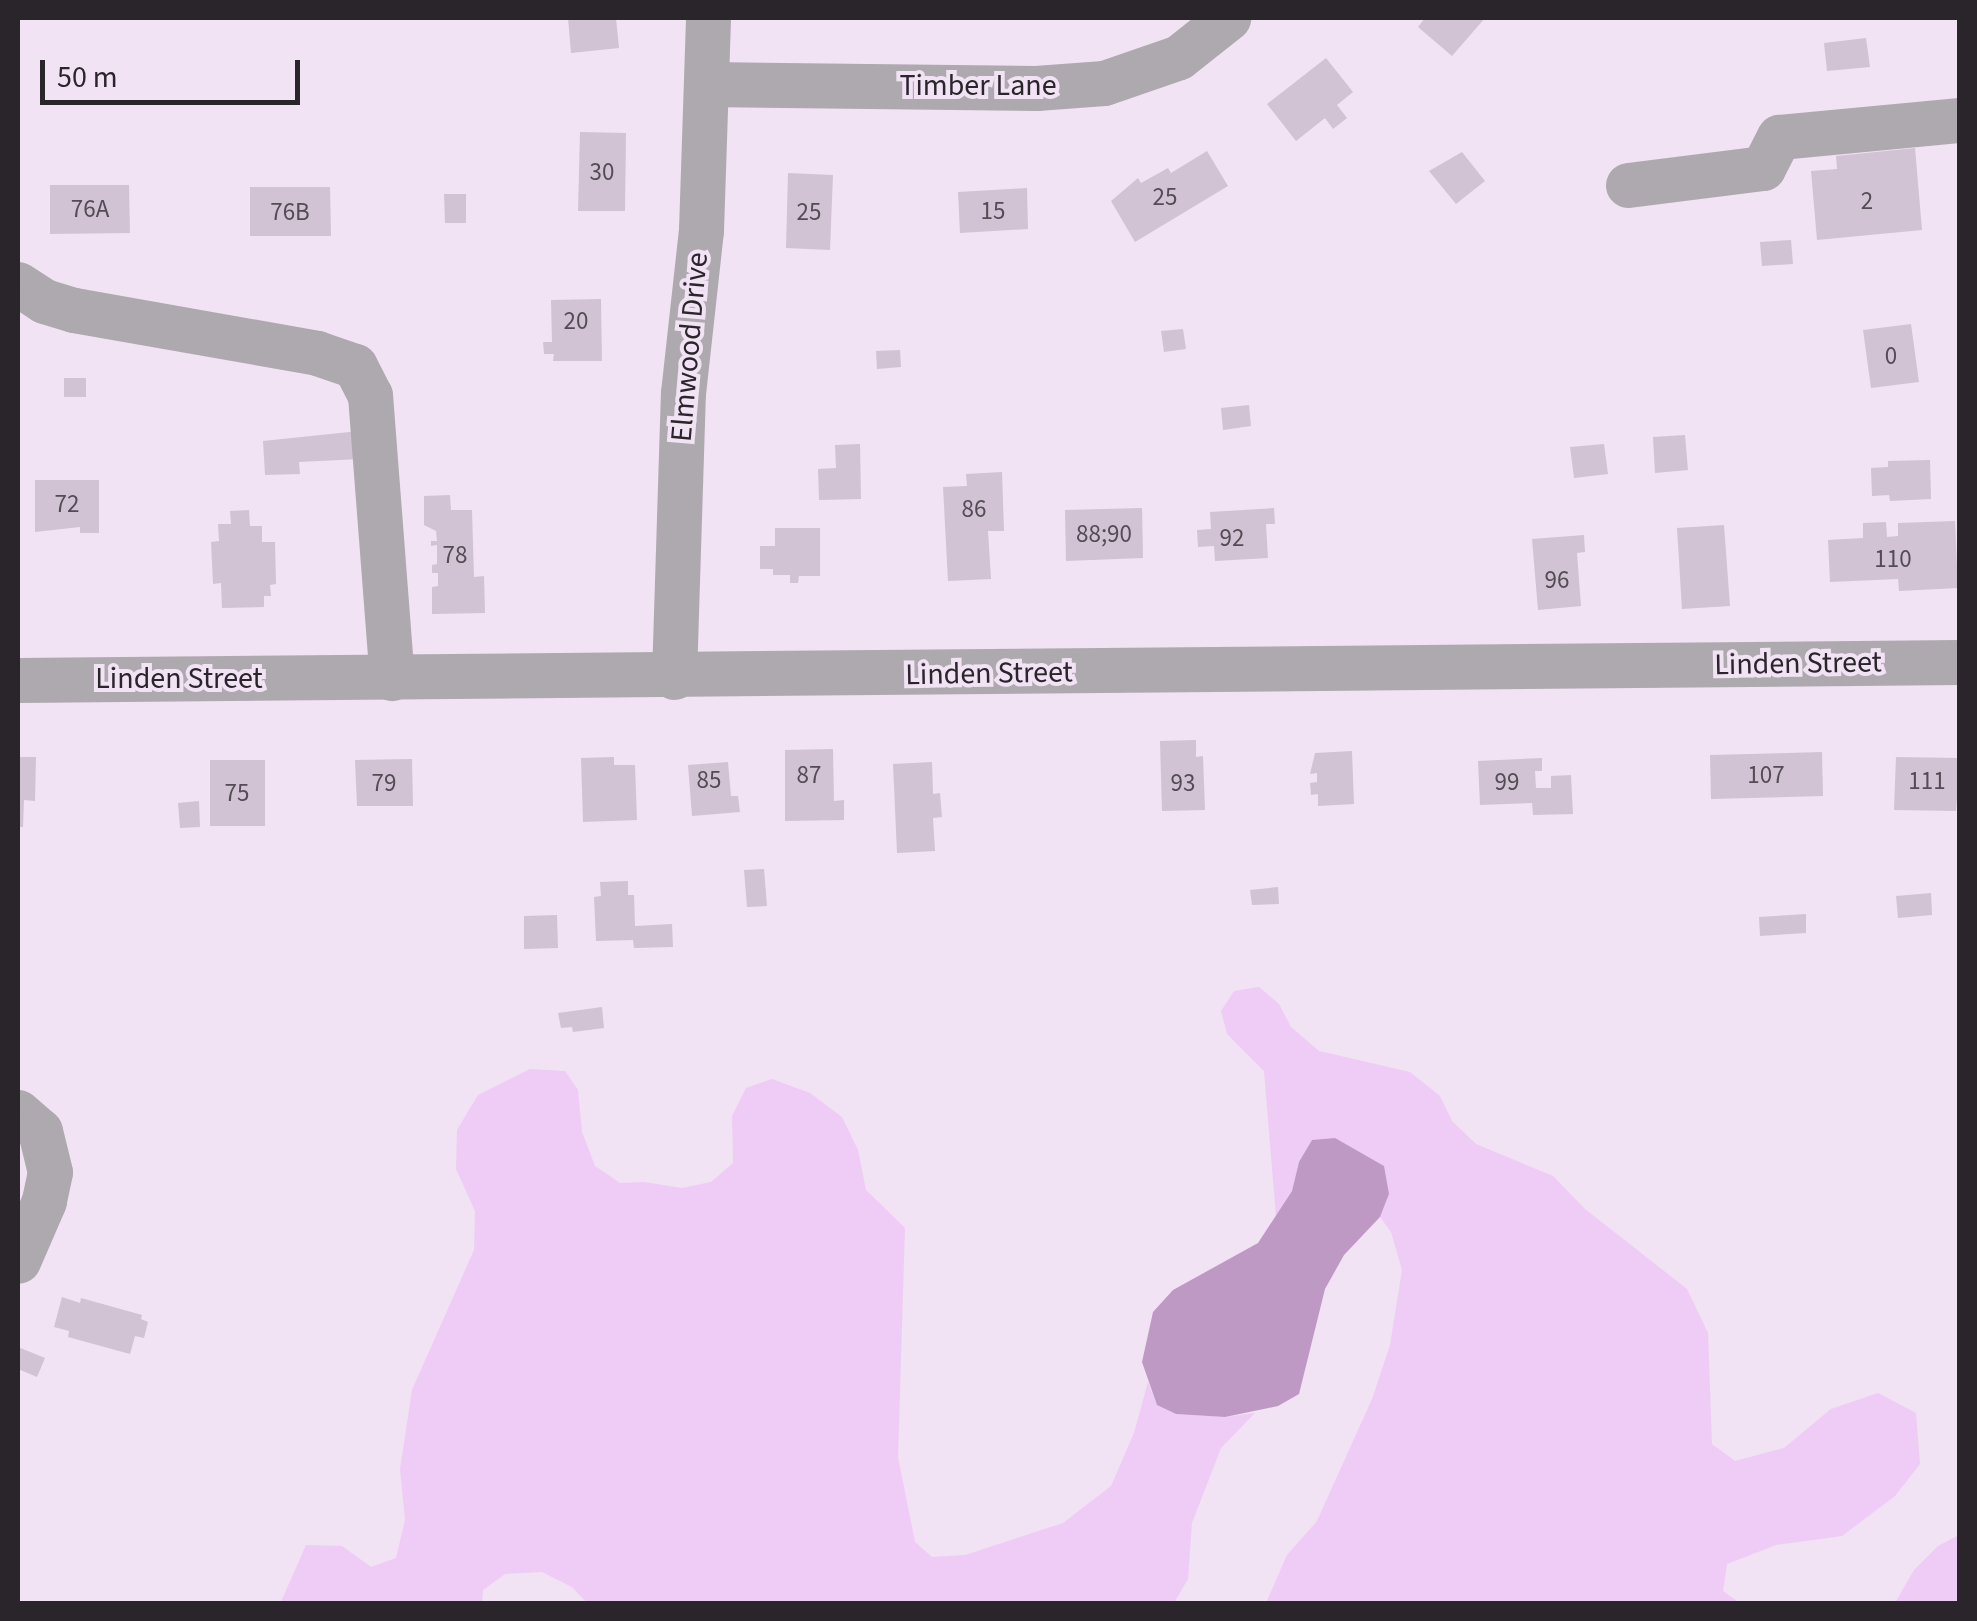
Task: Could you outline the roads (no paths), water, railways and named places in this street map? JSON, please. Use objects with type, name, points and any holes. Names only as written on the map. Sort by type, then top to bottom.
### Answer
[{"type":"street","name":"Elmwood Drive","points":[[674,677],[683,393],[701,230],[708,18]]},
{"type":"street","name":"Timber Lane","points":[[708,84],[1036,88],[1104,83],[1179,57],[1228,18]]},
{"type":"street","points":[[1628,185],[1763,168],[1779,137],[1960,120]]},
{"type":"street","points":[[18,284],[44,302],[74,310],[317,353],[354,366],[370,395],[392,678]]},
{"type":"street","name":"Linden Street","points":[[18,680],[674,677],[1960,662]]},
{"type":"street","points":[[18,1112],[40,1131],[50,1172],[44,1201],[18,1261]]}]
